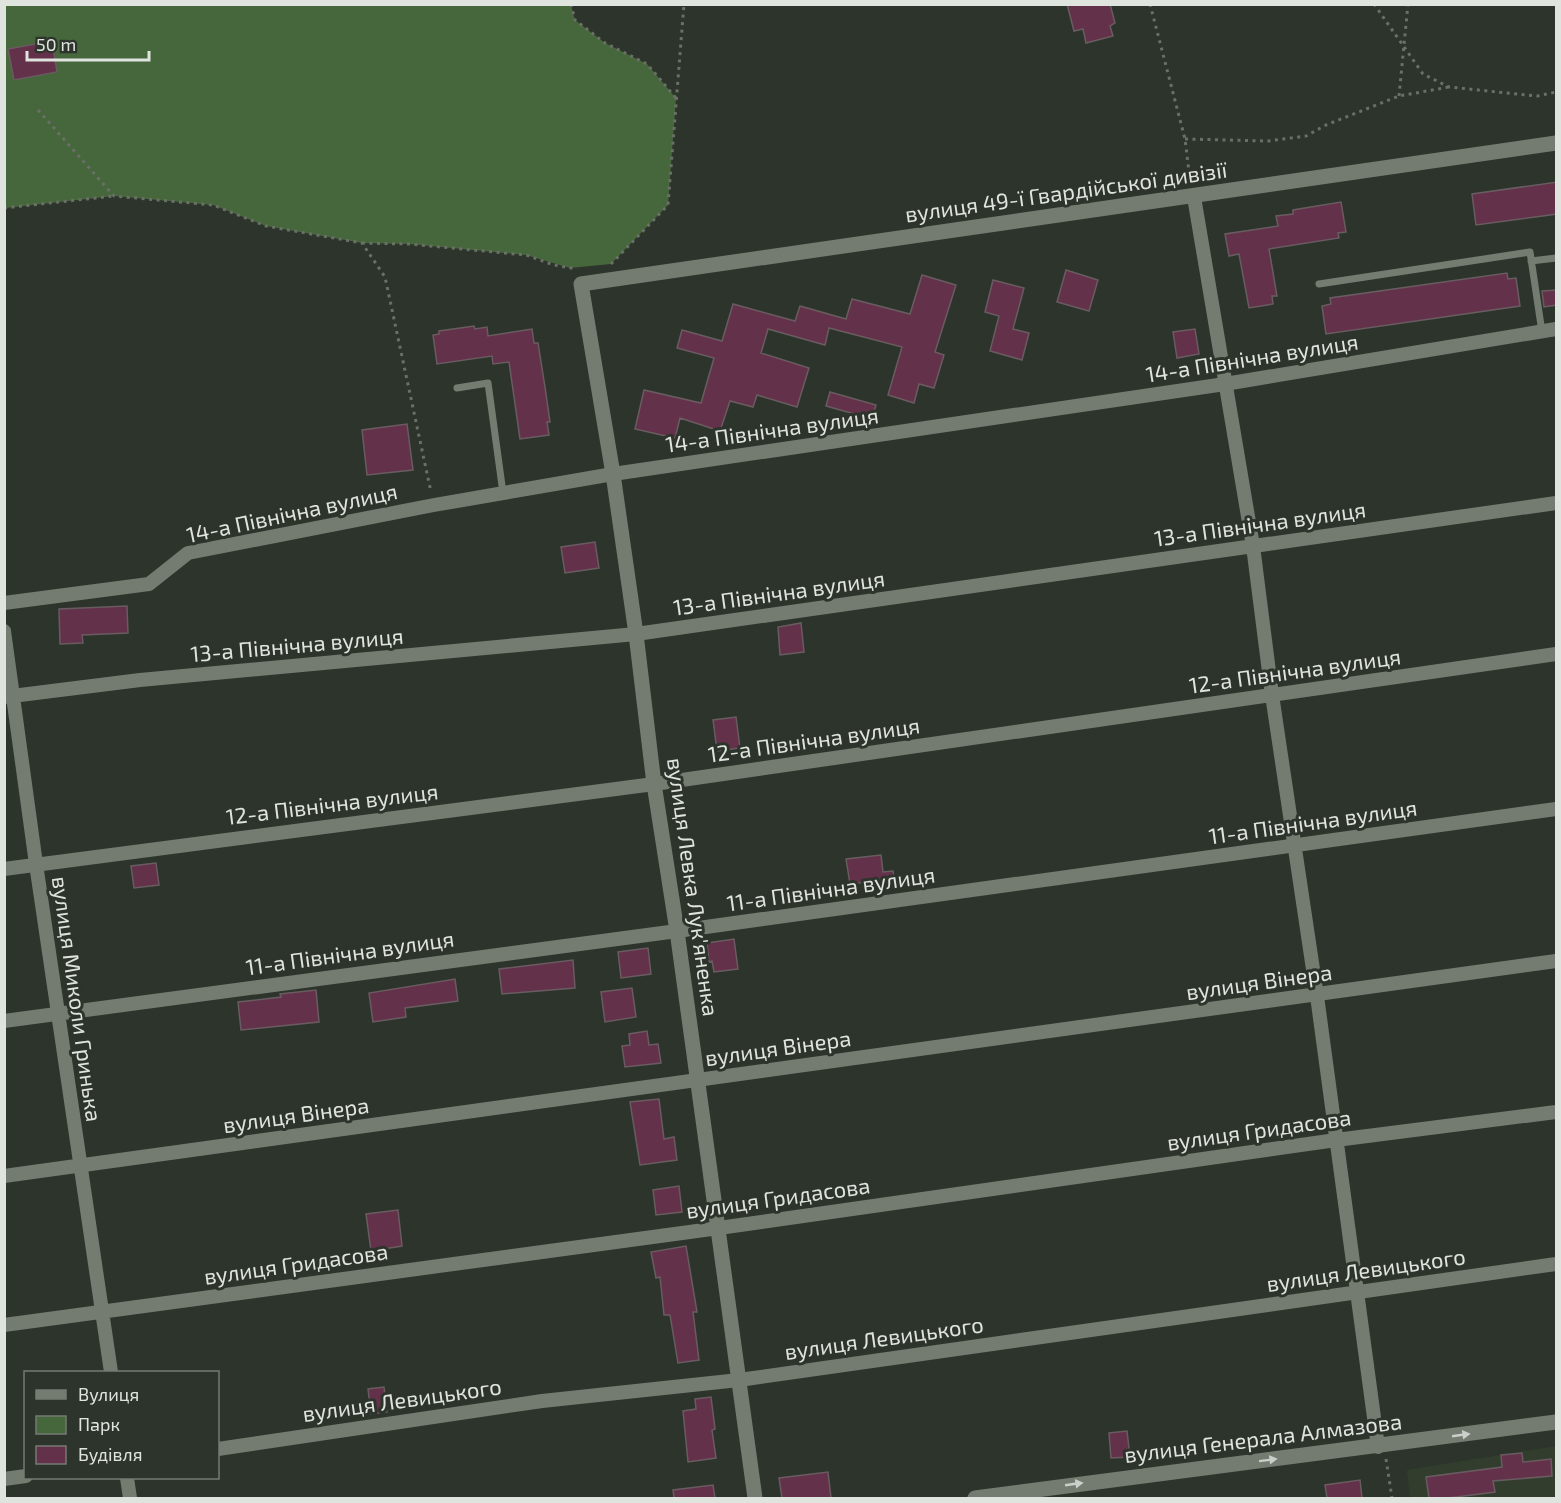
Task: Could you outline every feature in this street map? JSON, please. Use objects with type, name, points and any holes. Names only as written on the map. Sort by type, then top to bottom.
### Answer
[{"type":"street","name":"вулиця 49-ї Гвардійської дивізії","points":[[580,277],[1194,196],[1557,143]]},
{"type":"street","points":[[1194,196],[1253,546],[1272,695],[1317,996],[1356,1292],[1381,1446]]},
{"type":"street","name":"вулиця Левка Лук'яненка","points":[[580,277],[613,474],[636,634],[654,784],[677,931],[755,1498]]},
{"type":"street","name":"14-а Північна вулиця","points":[[4,603],[149,584],[188,553],[434,505],[613,474],[1225,384],[1557,329]]},
{"type":"street","name":"13-а Північна вулиця","points":[[9,697],[140,680],[636,634],[1557,503]]},
{"type":"street","name":"вулиця Миколи Гринька","points":[[4,631],[9,670],[9,697],[111,1371]]},
{"type":"street","name":"12-а Північна вулиця","points":[[4,869],[654,784],[1557,654]]},
{"type":"street","name":"11-а Північна вулиця","points":[[4,1021],[677,931],[1557,809]]},
{"type":"street","name":"вулиця Вінера","points":[[4,1176],[1557,961]]},
{"type":"street","name":"вулиця Гридасова","points":[[4,1325],[719,1228],[1336,1140],[1557,1112]]},
{"type":"street","name":"вулиця Левицького","points":[[219,1449],[542,1401],[739,1380],[1557,1264]]},
{"type":"street","name":"вулиця Генерала Алмазова","points":[[975,1498],[1557,1422]]},
{"type":"street","points":[[4,1479],[24,1476]]},
{"type":"street","points":[[127,1479],[129,1498]]},
{"type":"lane","points":[[1319,284],[1530,252],[1542,332]]},
{"type":"lane","points":[[1531,261],[1557,258]]},
{"type":"lane","points":[[457,388],[488,383],[503,494]]},
{"type":"path","points":[[571,4],[575,20],[605,43],[647,64],[676,98]]},
{"type":"path","points":[[611,264],[668,205],[684,4]]},
{"type":"path","points":[[1150,4],[1185,139],[1194,196]]},
{"type":"path","points":[[1374,4],[1423,74],[1449,87]]},
{"type":"path","points":[[1399,96],[1408,4]]},
{"type":"path","points":[[1185,139],[1268,141],[1306,136],[1326,125],[1399,96],[1449,87],[1537,96],[1557,92]]},
{"type":"path","points":[[38,110],[114,196]]},
{"type":"path","points":[[4,208],[114,196],[213,205],[266,226],[362,243],[409,244],[526,255],[580,277]]},
{"type":"path","points":[[362,243],[385,277],[434,505]]},
{"type":"path","points":[[1381,1446],[1392,1498]]},
{"type":"shaded area","points":[[1556,1446],[1556,1498],[1410,1498],[1407,1470]]},
{"type":"green space","points":[[4,5],[571,5],[575,20],[605,43],[647,64],[676,98],[668,205],[611,264],[570,268],[526,255],[409,244],[362,243],[266,226],[213,205],[114,196],[5,208]]},
{"type":"building","points":[[1067,4],[1110,4],[1115,23],[1110,26],[1113,36],[1086,43],[1083,29],[1074,31]]},
{"type":"building","points":[[52,41],[57,72],[14,80],[8,49]]},
{"type":"building","points":[[1557,182],[1557,214],[1476,225],[1472,194]]},
{"type":"building","points":[[1341,202],[1346,232],[1338,233],[1339,238],[1269,249],[1277,296],[1272,296],[1273,304],[1249,308],[1239,254],[1229,256],[1225,234],[1278,226],[1276,216],[1293,214],[1293,210]]},
{"type":"building","points":[[1066,270],[1098,280],[1089,311],[1057,302]]},
{"type":"building","points":[[1507,273],[1508,279],[1516,278],[1520,306],[1326,334],[1322,306],[1331,304],[1330,298]]},
{"type":"building","points":[[922,275],[956,285],[935,352],[944,355],[934,388],[919,384],[914,403],[888,395],[902,347],[829,328],[825,345],[768,329],[761,353],[809,368],[797,407],[757,395],[753,407],[730,401],[720,431],[680,418],[675,438],[635,429],[644,390],[701,403],[714,358],[677,348],[682,330],[722,341],[733,304],[795,321],[800,306],[846,319],[852,299],[910,314]]},
{"type":"building","points":[[993,280],[1024,288],[1013,329],[1029,333],[1022,360],[990,351],[999,316],[985,312]]},
{"type":"building","points":[[1557,290],[1557,305],[1544,307],[1542,291]]},
{"type":"building","points":[[474,326],[475,329],[487,327],[488,336],[532,329],[534,343],[538,343],[550,422],[547,422],[549,435],[520,439],[509,362],[493,364],[492,356],[437,364],[433,335],[439,334],[439,331]]},
{"type":"building","points":[[1195,329],[1199,354],[1177,358],[1173,332]]},
{"type":"building","points":[[830,392],[876,405],[872,419],[826,406]]},
{"type":"building","points":[[407,424],[413,470],[367,475],[362,430]]},
{"type":"building","points":[[595,542],[599,568],[565,573],[561,547]]},
{"type":"building","points":[[127,606],[128,633],[82,635],[83,643],[60,644],[59,609]]},
{"type":"building","points":[[801,623],[804,652],[780,655],[778,627]]},
{"type":"building","points":[[736,717],[740,748],[717,751],[713,720]]},
{"type":"building","points":[[881,855],[883,872],[893,871],[895,884],[883,886],[882,880],[850,884],[846,859]]},
{"type":"building","points":[[156,863],[159,885],[134,888],[131,866]]},
{"type":"building","points":[[734,939],[738,969],[714,972],[712,961],[709,962],[707,943]]},
{"type":"building","points":[[648,948],[651,974],[621,978],[618,952]]},
{"type":"building","points":[[573,960],[575,988],[502,994],[499,969]]},
{"type":"building","points":[[455,979],[458,1001],[405,1008],[406,1017],[373,1022],[369,993]]},
{"type":"building","points":[[632,988],[636,1017],[605,1022],[601,992]]},
{"type":"building","points":[[316,990],[319,1022],[241,1030],[238,1002]]},
{"type":"building","points":[[647,1031],[649,1045],[658,1044],[661,1063],[625,1067],[622,1046],[630,1045],[629,1034]]},
{"type":"building","points":[[659,1099],[664,1139],[674,1137],[677,1160],[640,1165],[630,1102]]},
{"type":"building","points":[[679,1186],[682,1212],[656,1215],[653,1190]]},
{"type":"building","points":[[398,1210],[402,1246],[371,1251],[366,1214]]},
{"type":"building","points":[[686,1246],[697,1312],[693,1312],[699,1360],[678,1363],[670,1315],[664,1315],[660,1277],[656,1278],[651,1252]]},
{"type":"building","points":[[384,1387],[387,1412],[371,1414],[368,1389]]},
{"type":"building","points":[[711,1397],[716,1458],[688,1462],[683,1411],[696,1409],[695,1399]]},
{"type":"building","points":[[1127,1431],[1130,1457],[1111,1458],[1109,1433]]},
{"type":"building","points":[[1522,1453],[1523,1462],[1551,1459],[1552,1476],[1493,1481],[1495,1492],[1429,1498],[1426,1477],[1502,1467],[1501,1455]]},
{"type":"building","points":[[828,1472],[831,1498],[782,1498],[779,1478]]},
{"type":"building","points":[[1360,1480],[1362,1498],[1327,1498],[1325,1485]]},
{"type":"building","points":[[713,1485],[715,1498],[674,1498],[673,1490]]}]
